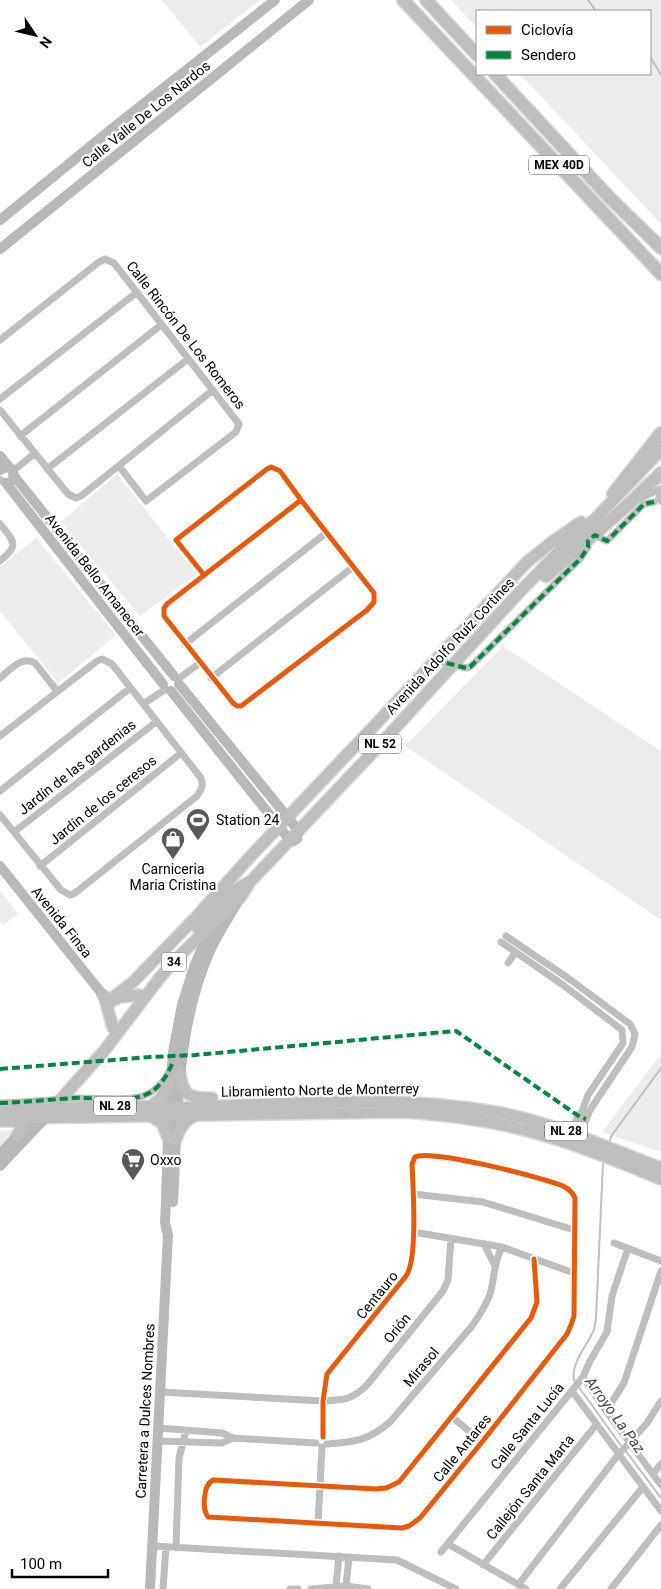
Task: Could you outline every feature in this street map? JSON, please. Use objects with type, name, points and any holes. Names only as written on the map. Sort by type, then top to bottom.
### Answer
[{"type":"highway","name":"MEX 40D","points":[[403,0],[661,274]]},
{"type":"highway","points":[[426,0],[476,54]]},
{"type":"highway","name":"MEX 40D","points":[[496,75],[608,196],[661,248]]},
{"type":"highway","points":[[613,494],[661,433]]},
{"type":"highway","points":[[546,576],[631,502],[661,473]]},
{"type":"main road","name":"Avenida Adolfo Ruíz Cortines","points":[[47,1109],[104,1051],[174,961],[240,898],[250,882],[295,839],[376,748],[456,665],[568,542],[595,519],[661,450]]},
{"type":"main road","name":"Avenida Adolfo Ruíz Cortines","points":[[456,665],[474,652],[661,457]]},
{"type":"main road","points":[[107,1000],[133,982],[539,551],[580,523],[613,494]]},
{"type":"main road","points":[[240,898],[456,665],[449,661],[449,651],[478,614]]},
{"type":"main road","points":[[376,725],[376,748]]},
{"type":"main road","name":"Avenida Adolfo Ruíz Cortines","points":[[47,1109],[162,968],[234,891],[250,882]]},
{"type":"main road","points":[[191,936],[198,914]]},
{"type":"main road","points":[[107,1000],[139,996]]},
{"type":"main road","points":[[107,1000],[113,1028]]},
{"type":"main road","points":[[176,1080],[186,1092],[196,1098],[262,1098],[311,1103]]},
{"type":"main road","points":[[176,1080],[186,1102],[198,1110],[406,1112],[453,1116],[536,1133],[602,1155],[661,1179]]},
{"type":"main road","points":[[176,1080],[150,1111],[162,1123],[172,1139],[198,1110]]},
{"type":"main road","name":"Libramiento Norte de Monterrey","points":[[0,1111],[47,1109],[173,1112],[311,1103],[404,1102],[459,1107],[503,1114],[559,1129],[580,1130],[592,1141],[661,1168]]},
{"type":"main road","points":[[0,1119],[47,1109]]},
{"type":"main road","points":[[0,1119],[19,1123],[21,1128],[17,1135]]},
{"type":"main road","points":[[559,1129],[570,1127],[580,1130]]},
{"type":"main road","points":[[536,1133],[545,1130],[572,1139],[580,1130]]},
{"type":"main road","points":[[580,1130],[580,1142],[594,1147],[602,1155]]},
{"type":"street","name":"Calle Valle De Los Nardos","points":[[0,220],[275,0]]},
{"type":"street","name":"Calle Valle De Los Nardos","points":[[0,250],[309,0]]},
{"type":"street","name":"Calle Rincón De Los Romeros","points":[[0,340],[99,262],[104,259],[114,263],[161,325],[238,420],[239,427],[236,432],[146,501],[119,466]]},
{"type":"street","points":[[0,398],[136,293]]},
{"type":"street","points":[[20,436],[161,325]]},
{"type":"street","points":[[47,469],[188,359]]},
{"type":"street","points":[[0,410],[34,454],[72,497],[76,498],[81,496],[213,390]]},
{"type":"street","points":[[5,476],[34,454]]},
{"type":"street","name":"Avenida Bello Amanecer","points":[[0,456],[5,476],[78,576],[172,684],[235,752],[287,818],[295,839]]},
{"type":"street","points":[[204,575],[176,540],[271,467],[280,471],[374,593],[374,602],[367,610],[244,704],[238,706],[233,703],[200,663],[164,616],[163,612],[167,604],[301,500]]},
{"type":"street","name":"Avenida Bello Amanecer","points":[[5,476],[88,568],[226,759],[278,826],[295,839]]},
{"type":"street","points":[[631,502],[661,490]]},
{"type":"street","points":[[435,660],[470,667],[585,554],[588,541],[592,537],[595,535],[607,541],[644,504],[658,502],[661,490]]},
{"type":"street","points":[[0,524],[13,539],[14,544],[10,554],[0,561]]},
{"type":"street","points":[[185,644],[326,533]]},
{"type":"street","points":[[212,678],[353,567]]},
{"type":"street","points":[[78,576],[82,570],[88,568]]},
{"type":"street","points":[[88,588],[94,586],[97,580]]},
{"type":"street","points":[[0,736],[57,691],[102,659],[112,664],[203,783],[197,796],[70,895],[65,894],[40,866],[0,815]]},
{"type":"street","points":[[0,678],[20,662],[31,660],[57,691]]},
{"type":"street","points":[[144,704],[200,663]]},
{"type":"street","points":[[0,791],[130,688]]},
{"type":"street","name":"Jardín de las gardenias","points":[[14,832],[156,722]]},
{"type":"street","points":[[226,759],[235,752]]},
{"type":"street","name":"Jardín de los ceresos","points":[[40,866],[181,753]]},
{"type":"street","points":[[238,774],[246,766]]},
{"type":"street","name":"Avenida Finsa","points":[[0,866],[107,1000]]},
{"type":"street","name":"Carretera a Dulces Nombres","points":[[150,1589],[168,1234],[165,1223],[176,1080],[190,1013],[199,982],[210,952],[240,898]]},
{"type":"street","name":"Carretera a Dulces Nombres","points":[[176,1080],[172,1064],[182,1004],[194,967],[222,904]]},
{"type":"street","points":[[506,936],[630,1024],[634,1030],[635,1039],[632,1047],[590,1110],[580,1130]]},
{"type":"street","points":[[501,942],[563,985],[622,1030],[623,1043],[588,1095],[580,1130]]},
{"type":"street","points":[[508,963],[515,953]]},
{"type":"street","points":[[0,1103],[47,1109],[144,1096],[164,1081],[172,1064]]},
{"type":"street","points":[[0,1154],[17,1135],[47,1109]]},
{"type":"street","points":[[0,1166],[47,1109]]},
{"type":"street","name":"Calle Antares","points":[[320,1486],[213,1480],[209,1481],[206,1488],[206,1513],[208,1517],[402,1528],[409,1526],[420,1518],[482,1442],[561,1342],[572,1325],[574,1316],[575,1198],[573,1194],[566,1187],[460,1160],[422,1155],[413,1160]]},
{"type":"street","name":"Centauro","points":[[322,1443],[325,1377],[409,1272],[412,1263],[413,1160]]},
{"type":"street","points":[[413,1194],[483,1202],[574,1230]]},
{"type":"street","points":[[413,1232],[502,1247],[574,1273]]},
{"type":"street","name":"Orión","points":[[160,1392],[323,1401],[352,1398],[360,1393],[443,1291],[448,1280],[451,1238]]},
{"type":"street","points":[[614,1243],[661,1261]]},
{"type":"street","points":[[484,1244],[494,1264]]},
{"type":"street","name":"Mirasol","points":[[158,1428],[222,1433],[233,1438],[322,1443],[354,1442],[379,1432],[390,1422],[480,1315],[490,1293],[494,1264],[502,1247]]},
{"type":"street","name":"Calle Santa Lucía","points":[[441,1552],[583,1378],[590,1361],[607,1332],[612,1296],[628,1248]]},
{"type":"street","points":[[320,1486],[376,1489],[393,1486],[406,1474],[532,1318],[537,1302],[534,1258]]},
{"type":"street","points":[[606,1411],[624,1383],[661,1271]]},
{"type":"street","points":[[583,1378],[661,1484]]},
{"type":"street","points":[[572,1390],[661,1511]]},
{"type":"street","points":[[518,1585],[620,1454],[647,1423],[661,1401]]},
{"type":"street","points":[[452,1417],[482,1442]]},
{"type":"street","name":"Callejón Santa Marta","points":[[483,1565],[596,1425]]},
{"type":"street","points":[[176,1548],[179,1458],[186,1431]]},
{"type":"street","name":"Mirasol","points":[[158,1441],[222,1443],[233,1438]]},
{"type":"street","points":[[318,1524],[322,1443]]},
{"type":"street","points":[[653,1474],[661,1464]]},
{"type":"street","points":[[560,1589],[643,1487]]},
{"type":"street","points":[[611,1589],[661,1525]]},
{"type":"street","points":[[448,1544],[526,1589]]},
{"type":"street","points":[[152,1546],[397,1560],[456,1589]]},
{"type":"street","points":[[163,1589],[166,1547]]},
{"type":"street","points":[[336,1586],[339,1556]]},
{"type":"street","points":[[346,1586],[348,1556]]},
{"type":"street","points":[[311,1589],[336,1586],[368,1589]]},
{"type":"street","points":[[290,1589],[298,1589]]},
{"type":"shaded area","points":[[162,0],[260,0],[200,47]]},
{"type":"shaded area","points":[[451,0],[661,0],[661,224],[521,75],[651,75],[651,10],[476,10],[476,27]]},
{"type":"shaded area","points":[[117,474],[196,574],[140,616],[61,522]]},
{"type":"shaded area","points":[[36,538],[116,635],[58,683],[0,611],[0,567]]},
{"type":"shaded area","points":[[503,646],[661,751],[661,920],[405,746]]},
{"type":"shaded area","points":[[0,890],[18,914],[3,925],[0,921]]},
{"type":"shaded area","points":[[661,1054],[661,1152],[602,1132]]},
{"type":"shaded area","points":[[18,1130],[0,1149],[0,1131]]},
{"type":"waterway","name":"Arroyo La Paz","points":[[588,0],[595,10]]},
{"type":"waterway","name":"Arroyo La Paz","points":[[651,58],[661,75]]},
{"type":"waterway","name":"Arroyo La Paz","points":[[609,1143],[612,1135],[661,1068]]},
{"type":"waterway","name":"Arroyo La Paz","points":[[575,1382],[573,1377],[576,1364],[595,1327],[603,1163]]},
{"type":"waterway","name":"Arroyo La Paz","points":[[578,1386],[622,1447]]},
{"type":"waterway","name":"Arroyo La Paz","points":[[625,1450],[661,1498]]},
{"type":"marked path","points":[[435,660],[466,668],[470,667],[581,558],[588,547],[588,541],[595,535],[607,541],[644,504],[654,502]]},
{"type":"marked path","points":[[0,1069],[195,1055],[456,1031],[580,1117],[586,1119]]},
{"type":"marked path","points":[[0,1103],[73,1098],[120,1099],[138,1097],[150,1093],[158,1086],[165,1078],[172,1064]]},
{"type":"cycle path","points":[[204,575],[176,540],[271,467],[280,471],[374,593],[374,602],[367,610],[241,706],[233,703],[164,616],[164,608],[301,500]]},
{"type":"cycle path","points":[[323,1437],[323,1401],[327,1374],[406,1276],[410,1267],[414,1222],[412,1164],[415,1157],[443,1157],[513,1171],[554,1183],[565,1187],[571,1192],[575,1198],[574,1316],[567,1334],[420,1518],[409,1526],[402,1528],[208,1517],[205,1509],[205,1492],[213,1480],[376,1489],[386,1488],[399,1482],[531,1318],[537,1302],[534,1259]]},
{"type":"place","name":"Station 24","points":[[198,841]]},
{"type":"place","name":"Carniceria Maria Cristina","points":[[173,860]]},
{"type":"place","name":"Oxxo","points":[[133,1181]]}]
